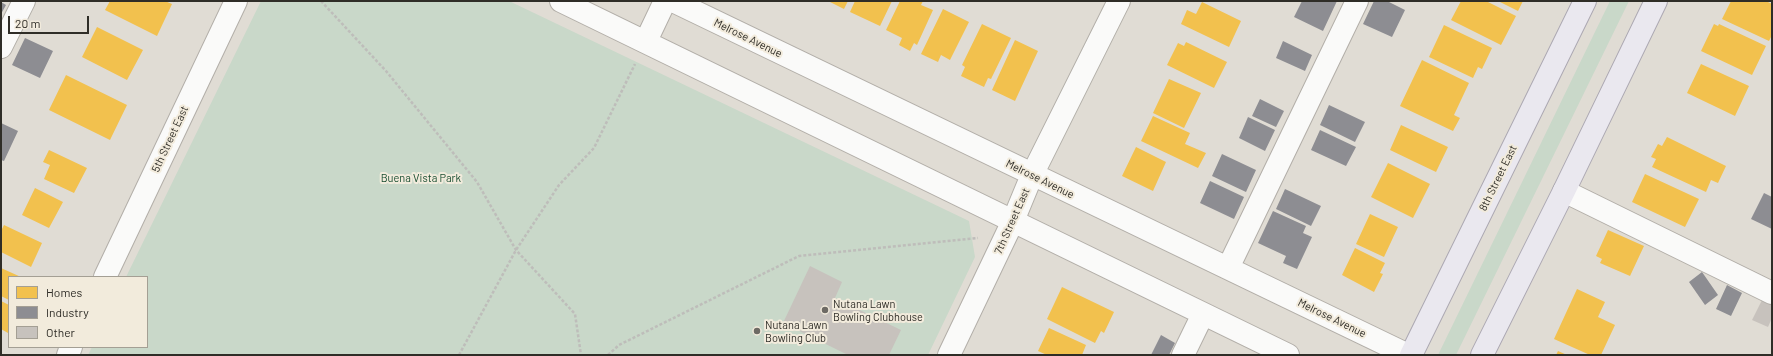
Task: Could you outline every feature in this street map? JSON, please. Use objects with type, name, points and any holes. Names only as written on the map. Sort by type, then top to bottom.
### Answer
[{"type":"main road","name":"8th Street East","points":[[1411,355],[1585,1]]},
{"type":"main road","points":[[1482,355],[1564,191],[1656,1]]},
{"type":"street","points":[[1,47],[24,1]]},
{"type":"street","name":"5th Street East","points":[[105,276],[236,1]]},
{"type":"street","points":[[561,1],[646,41],[1288,355]]},
{"type":"street","points":[[646,41],[665,1]]},
{"type":"street","name":"Melrose Avenue","points":[[673,1],[1408,355]]},
{"type":"street","points":[[1228,268],[1357,1]]},
{"type":"street","name":"7th Street East","points":[[949,355],[1013,221],[1032,175],[1116,2]]},
{"type":"street","points":[[1564,191],[1770,286]]},
{"type":"street","points":[[1183,355],[1203,314]]},
{"type":"path","points":[[322,1],[386,71],[477,182],[516,250],[575,314],[581,355]]},
{"type":"path","points":[[459,355],[516,250],[559,185],[594,148],[635,63]]},
{"type":"path","points":[[608,355],[619,345],[800,256],[980,238],[1001,247]]},
{"type":"green space","name":"Buena Vista Park","points":[[261,1],[509,1],[969,221],[975,257],[928,355],[88,355],[92,348],[148,348],[148,276],[126,276]]},
{"type":"green space","points":[[1610,1],[1629,1],[1456,355],[1438,355]]},
{"type":"building: Homes","points":[[110,1],[165,1],[172,4],[157,36],[105,10]]},
{"type":"building: Homes","points":[[828,1],[848,1],[844,9]]},
{"type":"building: Homes","points":[[855,1],[892,1],[880,26],[850,12]]},
{"type":"building: Homes","points":[[900,1],[923,1],[921,5],[933,10],[917,45],[914,43],[910,51],[899,45],[902,38],[886,30]]},
{"type":"building: Homes","points":[[1461,1],[1486,1],[1516,16],[1501,45],[1451,20]]},
{"type":"building: Homes","points":[[1498,1],[1523,1],[1518,11]]},
{"type":"building: Homes","points":[[1731,1],[1766,1],[1772,4],[1772,35],[1769,41],[1722,19]]},
{"type":"building: Homes","points":[[1202,2],[1241,21],[1229,47],[1181,24],[1187,10],[1196,14]]},
{"type":"building: Homes","points":[[943,9],[969,22],[950,60],[941,55],[938,62],[921,54]]},
{"type":"building: Homes","points":[[982,24],[1011,38],[991,79],[988,78],[984,87],[961,76],[965,67],[962,65]]},
{"type":"building: Homes","points":[[1714,24],[1718,26],[1719,24],[1766,46],[1752,75],[1701,51]]},
{"type":"building: Homes","points":[[1444,25],[1492,48],[1482,69],[1478,67],[1473,78],[1429,57]]},
{"type":"building: Homes","points":[[97,27],[143,50],[127,80],[82,57]]},
{"type":"building: Homes","points":[[1015,40],[1038,51],[1015,101],[992,90]]},
{"type":"building: Homes","points":[[1186,42],[1227,62],[1214,88],[1167,65],[1178,43],[1184,46]]},
{"type":"building: Homes","points":[[1422,60],[1469,83],[1454,115],[1460,118],[1453,131],[1400,106]]},
{"type":"building: Homes","points":[[1701,64],[1749,86],[1735,116],[1687,93]]},
{"type":"building: Homes","points":[[66,75],[127,105],[110,140],[49,110]]},
{"type":"building: Homes","points":[[1169,79],[1201,93],[1184,128],[1153,113]]},
{"type":"building: Homes","points":[[1153,116],[1190,133],[1185,144],[1206,153],[1198,168],[1141,141]]},
{"type":"building: Homes","points":[[1401,125],[1448,147],[1436,172],[1390,150]]},
{"type":"building: Homes","points":[[1667,137],[1726,166],[1718,183],[1711,180],[1706,192],[1652,167],[1656,159],[1651,157],[1658,144],[1662,146]]},
{"type":"building: Homes","points":[[1136,147],[1166,162],[1153,191],[1122,176]]},
{"type":"building: Homes","points":[[49,150],[87,168],[74,193],[44,179],[50,165],[43,162]]},
{"type":"building: Homes","points":[[1388,163],[1430,184],[1413,218],[1371,197]]},
{"type":"building: Homes","points":[[1645,174],[1699,199],[1685,227],[1632,202]]},
{"type":"building: Homes","points":[[35,188],[63,202],[49,228],[22,215]]},
{"type":"building: Homes","points":[[1370,214],[1398,227],[1384,257],[1356,244]]},
{"type":"building: Homes","points":[[4,225],[42,243],[31,267],[1,252],[1,231]]},
{"type":"building: Homes","points":[[1608,230],[1644,246],[1630,276],[1600,263],[1602,259],[1596,256]]},
{"type":"building: Homes","points":[[1355,248],[1385,263],[1380,273],[1383,274],[1374,292],[1342,275]]},
{"type":"building: Homes","points":[[1,268],[19,276],[8,276],[8,300],[1,296]]},
{"type":"building: Homes","points":[[1062,287],[1114,312],[1104,333],[1101,331],[1095,343],[1047,319]]},
{"type":"building: Homes","points":[[1577,289],[1605,302],[1598,317],[1615,325],[1601,355],[1590,355],[1554,339]]},
{"type":"building: Homes","points":[[1,301],[8,304],[8,333],[1,329]]},
{"type":"building: Homes","points":[[1049,328],[1086,345],[1082,355],[1047,355],[1038,351]]},
{"type":"building: Homes","points":[[1558,351],[1567,355],[1556,355]]},
{"type":"building: Industry","points":[[1302,1],[1337,1],[1323,31],[1294,17]]},
{"type":"building: Industry","points":[[1374,1],[1387,1],[1405,10],[1392,37],[1363,24]]},
{"type":"building: Industry","points":[[1,2],[6,5],[1,14]]},
{"type":"building: Industry","points":[[25,38],[53,51],[40,78],[12,65]]},
{"type":"building: Industry","points":[[1283,41],[1312,55],[1305,71],[1276,58]]},
{"type":"building: Industry","points":[[1260,99],[1284,111],[1276,127],[1252,116]]},
{"type":"building: Industry","points":[[1329,105],[1365,122],[1355,142],[1320,125]]},
{"type":"building: Industry","points":[[1248,117],[1275,130],[1265,151],[1239,138]]},
{"type":"building: Industry","points":[[1,123],[18,131],[4,161],[1,160]]},
{"type":"building: Industry","points":[[1320,130],[1356,147],[1346,166],[1311,150]]},
{"type":"building: Industry","points":[[1222,154],[1256,170],[1246,192],[1212,176]]},
{"type":"building: Industry","points":[[1210,181],[1244,197],[1234,219],[1200,203]]},
{"type":"building: Industry","points":[[1285,189],[1321,206],[1311,226],[1276,209]]},
{"type":"building: Industry","points":[[1764,193],[1772,197],[1772,229],[1751,219]]},
{"type":"building: Industry","points":[[1273,211],[1306,226],[1303,233],[1312,237],[1297,269],[1283,263],[1286,256],[1258,243]]},
{"type":"building: Industry","points":[[1702,272],[1718,295],[1705,305],[1689,282]]},
{"type":"building: Industry","points":[[1727,285],[1742,293],[1731,316],[1716,309]]},
{"type":"building: Industry","points":[[1161,335],[1175,343],[1169,355],[1151,355]]},
{"type":"building: Other","name":"Nutana Lawn Bowling Clubhouse","points":[[810,266],[842,282],[835,298],[901,330],[889,355],[848,355],[783,323]]},
{"type":"building: Other","points":[[1762,300],[1772,304],[1772,318],[1768,327],[1752,320]]},
{"type":"place","name":"Nutana Lawn Bowling Clubhouse","points":[[825,310]]},
{"type":"place","name":"Nutana Lawn Bowling Club","points":[[757,331]]}]
